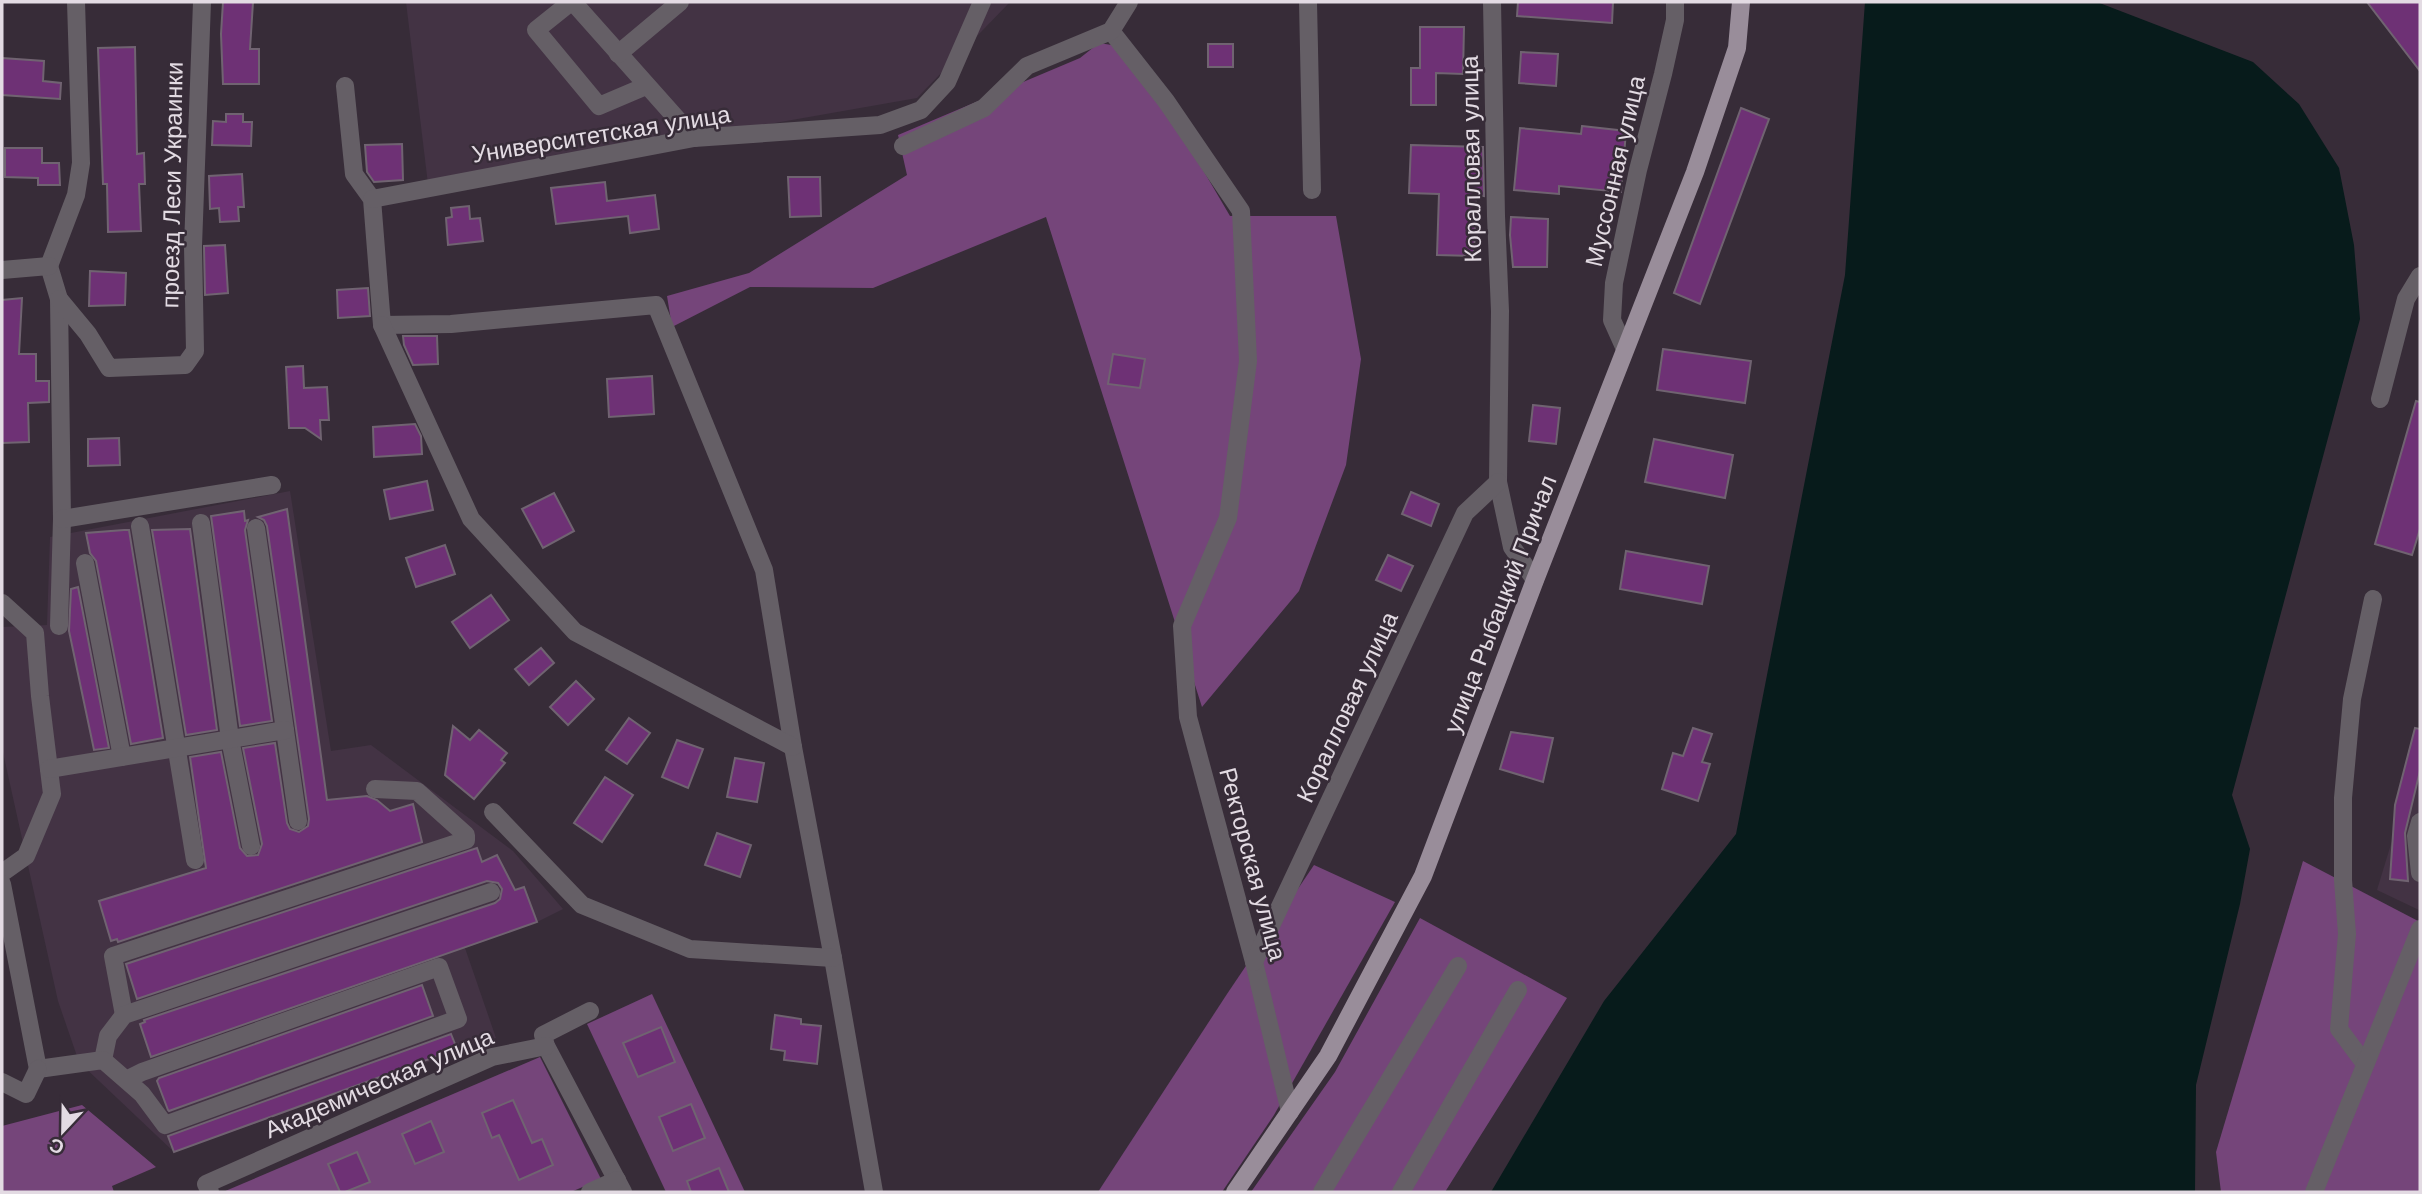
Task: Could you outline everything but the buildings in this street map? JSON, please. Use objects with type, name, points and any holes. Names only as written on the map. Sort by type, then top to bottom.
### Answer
[{"type":"main road","name":"улица Рыбацкий Причал","points":[[1235,1192],[1328,1056],[1423,876],[1535,580],[1695,172],[1737,48],[1741,2]]},
{"type":"street","points":[[59,626],[62,519],[59,299],[49,266],[76,195],[81,163],[76,2]]},
{"type":"street","name":"проезд Леси Украинки","points":[[59,299],[88,334],[108,368],[185,365],[195,351],[193,246],[202,2]]},
{"type":"street","points":[[646,86],[599,106],[536,30],[572,2],[694,138]]},
{"type":"street","points":[[618,54],[680,2]]},
{"type":"street","name":"Университетская улица","points":[[372,199],[694,138],[880,125],[921,110],[947,82],[982,2]]},
{"type":"street","points":[[903,146],[984,108],[1027,66],[1111,31],[1129,2]]},
{"type":"street","points":[[1308,2],[1312,190]]},
{"type":"street","name":"Коралловая улица","points":[[1492,2],[1500,311],[1498,482],[1512,547],[1535,580]]},
{"type":"street","name":"Муссонная улица","points":[[1625,349],[1612,320],[1614,283],[1638,170],[1664,74],[1675,20],[1675,2]]},
{"type":"street","name":"Ректорская улица","points":[[1111,31],[1166,101],[1241,211],[1248,360],[1228,518],[1182,626],[1188,718],[1254,962],[1290,1112]]},
{"type":"street","points":[[345,86],[355,174],[372,199],[382,325],[471,519],[575,632],[793,747]]},
{"type":"street","points":[[2,270],[49,266]]},
{"type":"street","points":[[2380,399],[2406,299],[2420,276]]},
{"type":"street","points":[[382,325],[451,324],[656,305],[764,570],[793,747],[874,1192]]},
{"type":"street","name":"Коралловая улица","points":[[1254,962],[1465,513],[1498,482]]},
{"type":"street","points":[[62,519],[272,485]]},
{"type":"street","points":[[201,523],[230,739],[251,846]]},
{"type":"street","points":[[140,526],[195,860]]},
{"type":"street","points":[[256,528],[298,821]]},
{"type":"street","points":[[85,563],[122,757]]},
{"type":"street","points":[[2365,1064],[2339,1029],[2347,934],[2343,880],[2343,798],[2352,699],[2373,599]]},
{"type":"street","points":[[2,603],[35,633],[52,794],[26,856],[2,873]]},
{"type":"street","points":[[49,769],[285,730]]},
{"type":"street","points":[[124,1015],[113,956],[466,840],[466,835],[417,791],[375,789]]},
{"type":"street","points":[[493,812],[582,905],[691,949],[833,958]]},
{"type":"street","points":[[2420,822],[2416,836],[2420,873]]},
{"type":"street","points":[[2,884],[38,1069],[26,1094],[2,1082]]},
{"type":"street","points":[[103,1060],[108,1036],[124,1015],[491,892]]},
{"type":"street","points":[[2314,1192],[2420,929]]},
{"type":"street","points":[[1322,1192],[1458,965]]},
{"type":"street","points":[[38,1069],[103,1060],[142,1094],[164,1125],[458,1019],[439,967],[126,1080]]},
{"type":"street","points":[[1401,1192],[1518,990]]},
{"type":"street","points":[[590,1011],[543,1035],[546,1046],[620,1186],[590,1192]]},
{"type":"street","name":"Академическая улица","points":[[210,1192],[206,1184],[492,1057],[546,1046]]},
{"type":"shaded area","points":[[406,2],[1010,2],[917,98],[428,184]]},
{"type":"shaded area","points":[[1865,2],[2097,2],[2253,62],[2299,104],[2339,168],[2354,245],[2360,319],[2232,795],[2250,849],[2240,904],[2196,1085],[2195,1192],[1491,1192],[1604,1001],[1736,834],[1845,275]]},
{"type":"shaded area","points":[[1099,43],[1118,46],[1179,129],[1230,216],[1336,216],[1361,359],[1346,465],[1299,591],[1202,707],[1046,217],[873,288],[750,287],[672,327],[667,296],[749,273],[907,175],[898,135],[1080,58]]},
{"type":"shaded area","points":[[290,491],[331,751],[371,745],[513,851],[563,909],[537,922],[465,948],[496,1038],[174,1152],[79,1062],[58,1001],[2,748],[2,627],[47,625],[50,537]]},
{"type":"shaded area","points":[[2420,749],[2420,908],[2419,910],[2377,890]]},
{"type":"shaded area","points":[[2303,861],[2420,922],[2420,1192],[2221,1192],[2216,1152]]},
{"type":"shaded area","points":[[1314,865],[1395,902],[1274,1115],[1222,1192],[1098,1192],[1227,994]]},
{"type":"shaded area","points":[[1420,918],[1567,998],[1445,1192],[1251,1192],[1335,1072]]},
{"type":"shaded area","points":[[652,994],[745,1192],[666,1192],[587,1024]]},
{"type":"shaded area","points":[[540,1057],[601,1179],[571,1192],[223,1192]]},
{"type":"shaded area","points":[[82,1105],[156,1167],[112,1186],[114,1192],[2,1192],[2,1126]]}]
